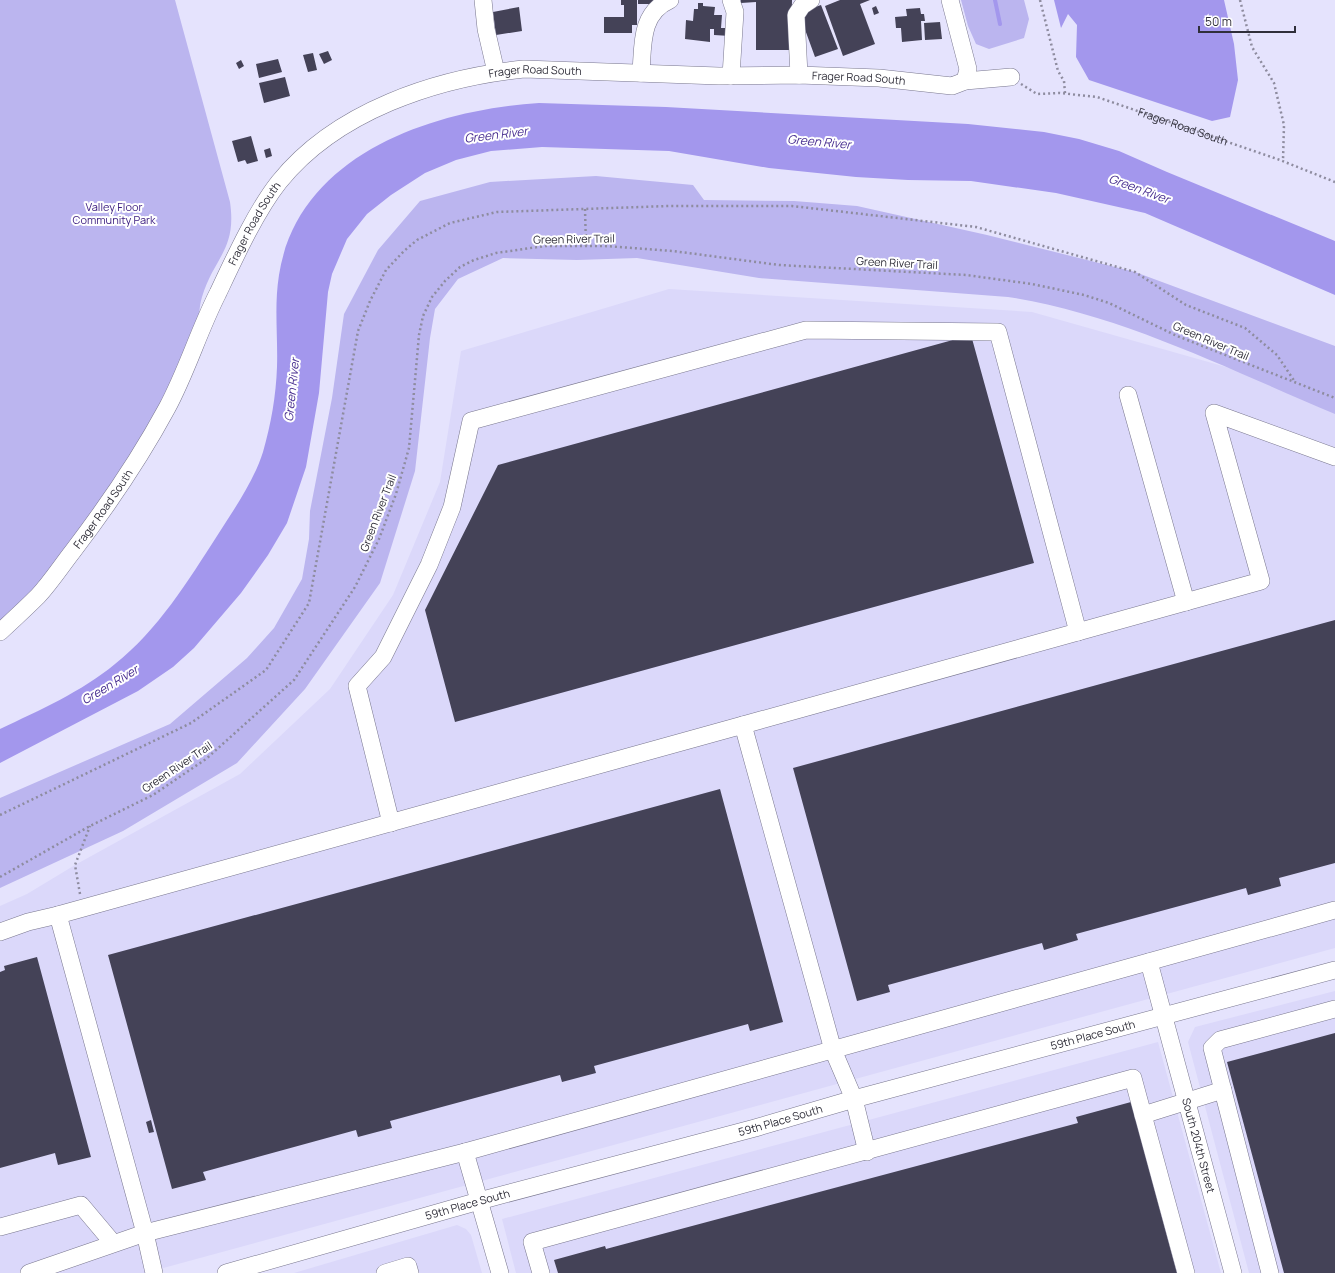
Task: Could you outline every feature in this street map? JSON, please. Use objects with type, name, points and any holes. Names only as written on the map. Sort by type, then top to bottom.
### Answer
[{"type":"street","points":[[483,0],[486,29],[496,72]]},
{"type":"street","points":[[641,73],[646,24],[652,12],[662,3],[670,0]]},
{"type":"street","points":[[730,0],[735,12],[731,76]]},
{"type":"street","points":[[799,75],[796,15],[802,6],[810,0]]},
{"type":"street","points":[[950,0],[968,68],[965,81]]},
{"type":"street","name":"Frager Road South","points":[[0,632],[40,594],[110,502],[168,407],[217,293],[259,214],[278,183],[290,169],[320,142],[356,119],[378,108],[423,90],[472,76],[531,69],[731,76],[799,75],[879,78],[952,86],[965,81],[1011,77]]},
{"type":"street","points":[[391,823],[357,686],[383,657],[429,566],[452,507],[471,421],[806,330],[998,332],[1078,632]]},
{"type":"street","points":[[1128,395],[1186,602]]},
{"type":"street","points":[[0,932],[28,922],[391,823],[1261,581],[1214,413],[1335,457]]},
{"type":"street","points":[[743,725],[833,1050],[854,1100],[867,1152]]},
{"type":"street","points":[[29,1273],[54,1266],[145,1233],[465,1152],[1335,910]]},
{"type":"street","points":[[58,915],[145,1233],[154,1273]]},
{"type":"street","name":"South 204th Street","points":[[1149,962],[1233,1273]]},
{"type":"street","name":"59th Place South","points":[[226,1273],[479,1201],[747,1130],[1335,970]]},
{"type":"street","points":[[1270,1273],[1212,1048],[1220,1040],[1335,1009]]},
{"type":"street","points":[[541,1273],[532,1242],[867,1152],[1133,1078],[1186,1273]]},
{"type":"street","points":[[1143,1115],[1223,1090]]},
{"type":"street","points":[[465,1152],[500,1273]]},
{"type":"street","points":[[0,1227],[81,1205],[113,1244]]},
{"type":"street","points":[[385,1273],[408,1266],[410,1273]]},
{"type":"path","points":[[1040,0],[1058,71],[1064,81],[1065,94]]},
{"type":"path","points":[[1240,0],[1252,47],[1274,83],[1284,124],[1283,161]]},
{"type":"path","name":"Frager Road South","points":[[1011,77],[1037,94],[1065,94],[1097,97],[1283,161],[1335,182]]},
{"type":"path","points":[[584,209],[586,246]]},
{"type":"path","name":"Green River Trail","points":[[0,877],[90,826],[153,795],[206,759],[294,680],[355,587],[379,539],[396,494],[409,448],[420,329],[423,316],[432,297],[445,281],[460,267],[474,260],[496,254],[545,246],[586,246],[673,250],[808,268],[966,275],[1059,289],[1109,303],[1177,336],[1335,398]]},
{"type":"path","points":[[83,908],[75,865],[90,826]]},
{"type":"shaded area","points":[[669,289],[1032,312],[1335,398],[1335,948],[145,1273],[0,1273],[0,906],[27,894],[75,865],[240,774],[330,689],[393,595],[440,482],[461,351]]},
{"type":"shaded area","points":[[1335,991],[1335,1273],[1249,1273],[1188,1042],[1195,1027]]},
{"type":"shaded area","points":[[1158,1042],[1221,1273],[516,1273],[502,1219]]},
{"type":"shaded area","points":[[457,1225],[466,1229],[471,1235],[482,1273],[294,1273]]},
{"type":"green space","name":"Valley Floor Community Park","points":[[0,0],[175,0],[230,202],[231,218],[227,243],[212,272],[202,297],[199,328],[118,485],[29,596],[0,625]]},
{"type":"green space","points":[[961,0],[1024,0],[1029,19],[1024,38],[989,49],[976,44],[968,26]]},
{"type":"green space","points":[[596,176],[693,185],[704,200],[794,201],[857,206],[987,235],[1135,272],[1335,346],[1335,414],[1215,362],[1133,330],[1092,316],[1050,305],[1008,297],[759,278],[637,258],[577,260],[503,258],[458,279],[435,309],[430,338],[415,471],[380,583],[305,689],[237,763],[123,831],[0,888],[0,798],[170,724],[247,658],[274,628],[302,579],[309,539],[310,511],[332,398],[344,314],[378,250],[420,201],[490,182]]},
{"type":"water","points":[[1054,0],[1224,0],[1234,44],[1238,80],[1230,117],[1212,121],[1089,80],[1076,57],[1077,25],[1068,14],[1061,28]]},
{"type":"water","name":"Green River","points":[[539,103],[666,107],[968,124],[1044,132],[1079,139],[1119,151],[1335,241],[1335,295],[1145,213],[1056,193],[971,181],[856,177],[769,168],[669,151],[542,147],[491,151],[456,160],[425,173],[391,195],[367,214],[347,239],[332,274],[328,292],[319,393],[306,467],[287,523],[268,555],[241,593],[194,648],[173,667],[138,691],[0,763],[0,729],[74,692],[102,674],[131,651],[159,620],[171,604],[243,496],[259,463],[271,420],[277,367],[276,310],[279,275],[291,233],[313,198],[342,169],[376,146],[415,129],[456,116],[498,107]]},
{"type":"building","points":[[621,0],[637,0],[637,25],[632,25],[632,33],[604,33],[604,17],[624,17],[624,5],[621,5]]},
{"type":"building","points":[[638,0],[657,0],[657,4],[638,4]]},
{"type":"building","points":[[741,0],[792,0],[791,50],[756,50],[756,2],[741,3]]},
{"type":"building","points":[[840,0],[870,0],[860,4],[875,44],[843,56],[825,6]]},
{"type":"building","points":[[698,3],[703,3],[703,6],[715,7],[714,15],[722,15],[721,28],[730,28],[730,36],[714,35],[714,29],[710,29],[710,42],[685,39],[686,20],[693,21],[694,9],[698,9]]},
{"type":"building","points":[[821,5],[838,49],[815,57],[799,13]]},
{"type":"building","points":[[876,6],[879,13],[874,15],[872,8]]},
{"type":"building","points":[[519,7],[522,31],[496,35],[493,12]]},
{"type":"building","points":[[920,8],[921,14],[924,14],[925,21],[921,21],[922,40],[902,42],[901,28],[896,28],[895,17],[907,16],[906,9]]},
{"type":"building","points":[[940,22],[942,39],[925,40],[924,23]]},
{"type":"building","points":[[328,51],[332,60],[324,64],[319,54]]},
{"type":"building","points":[[313,53],[317,70],[308,72],[303,55]]},
{"type":"building","points":[[278,59],[282,72],[259,78],[256,64]]},
{"type":"building","points":[[241,60],[244,66],[239,69],[236,63]]},
{"type":"building","points":[[285,77],[290,96],[264,103],[259,83]]},
{"type":"building","points":[[251,136],[258,161],[247,164],[245,160],[238,162],[232,141]]},
{"type":"building","points":[[270,148],[272,156],[266,158],[264,150]]},
{"type":"building","points":[[971,335],[1034,563],[455,722],[425,610],[498,465]]},
{"type":"building","points":[[1335,620],[1335,863],[1279,878],[1281,886],[1248,895],[1246,888],[1076,934],[1078,940],[1044,950],[1042,943],[888,985],[890,992],[857,1001],[793,768]]},
{"type":"building","points":[[720,789],[783,1022],[750,1031],[748,1024],[594,1066],[596,1073],[562,1082],[560,1075],[390,1121],[392,1128],[358,1137],[356,1130],[203,1172],[206,1180],[172,1189],[108,955]]},
{"type":"building","points":[[37,957],[91,1157],[58,1165],[55,1153],[0,1168],[0,972],[5,970],[4,966]]},
{"type":"building","points":[[1335,1033],[1335,1273],[1284,1273],[1227,1062]]},
{"type":"building","points":[[1131,1102],[1177,1273],[558,1273],[554,1260],[605,1246],[606,1249],[1078,1123],[1076,1117]]},
{"type":"building","points":[[151,1120],[154,1132],[149,1133],[146,1122]]},
{"type":"waterway","points":[[995,0],[1000,24]]}]
